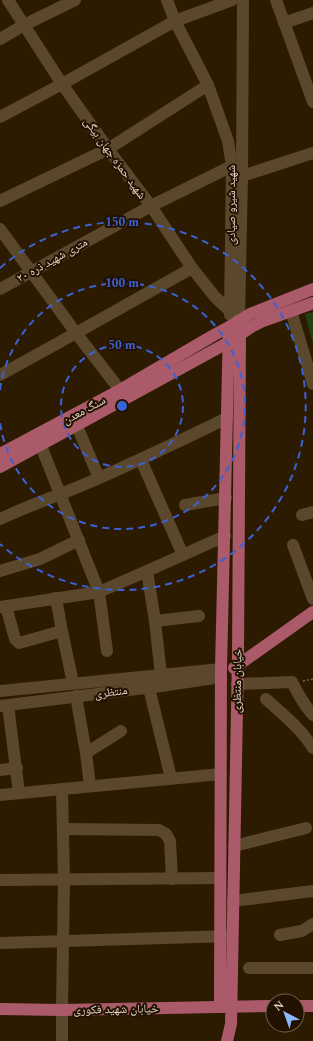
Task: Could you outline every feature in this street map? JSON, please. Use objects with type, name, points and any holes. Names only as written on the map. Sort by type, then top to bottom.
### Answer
[{"type":"main road","name":"سنگ معدن","points":[[0,454],[120,390],[214,334],[234,317],[250,314],[313,289]]},
{"type":"main road","name":"سنگ معدن","points":[[0,467],[41,446],[229,342],[251,327],[263,321],[313,303]]},
{"type":"main road","name":"خیابان منتظری","points":[[226,1006],[233,936],[238,661],[240,334],[234,317]]},
{"type":"main road","name":"خیابان منتظری","points":[[227,1041],[231,1024],[226,1006],[220,937],[221,673],[229,342],[234,317]]},
{"type":"main road","points":[[238,661],[313,603]]},
{"type":"main road","points":[[221,673],[313,612]]},
{"type":"main road","name":"خیابان شهید فکوری","points":[[0,1009],[62,1010],[265,1006]]},
{"type":"street","name":"شهید حمزه جهان بیگی","points":[[8,0],[62,84],[151,206],[192,268],[215,297],[234,317]]},
{"type":"street","points":[[0,39],[24,25],[75,0]]},
{"type":"street","name":"شهید شیرو صیادی","points":[[167,0],[175,21],[208,85],[228,142],[232,166],[234,317]]},
{"type":"street","points":[[0,117],[175,21],[232,0]]},
{"type":"street","name":"شهید شیرو صیادی","points":[[234,317],[242,176],[243,0]]},
{"type":"street","points":[[276,0],[284,23],[309,80],[313,102]]},
{"type":"street","points":[[284,23],[313,13]]},
{"type":"street","points":[[0,201],[108,148],[208,85]]},
{"type":"street","points":[[242,176],[313,153]]},
{"type":"street","name":"۲۰ متری شهید ذره","points":[[0,289],[151,206],[232,166]]},
{"type":"street","points":[[0,229],[76,333],[120,390]]},
{"type":"street","points":[[0,375],[192,268]]},
{"type":"street","points":[[291,311],[313,384]]},
{"type":"street","points":[[0,519],[141,460],[227,418]]},
{"type":"street","points":[[77,426],[99,478]]},
{"type":"street","points":[[41,446],[99,592],[107,651]]},
{"type":"street","points":[[141,460],[183,555]]},
{"type":"street","points":[[185,505],[226,498]]},
{"type":"street","points":[[62,631],[19,643],[15,639],[3,606],[99,592],[225,536]]},
{"type":"street","points":[[0,571],[40,559],[79,540]]},
{"type":"street","points":[[293,545],[313,599]]},
{"type":"street","points":[[147,571],[155,621],[161,675]]},
{"type":"street","points":[[56,598],[73,683]]},
{"type":"street","points":[[155,621],[199,616]]},
{"type":"street","name":"منتظری","points":[[0,691],[161,675],[221,673]]},
{"type":"street","name":"منتظری","points":[[4,705],[148,688],[221,673]]},
{"type":"street","points":[[237,684],[292,682],[297,694],[313,715]]},
{"type":"street","points":[[148,688],[171,778]]},
{"type":"street","points":[[76,696],[90,786]]},
{"type":"street","points":[[266,699],[306,737],[313,748]]},
{"type":"street","points":[[4,705],[17,768],[19,793]]},
{"type":"street","points":[[86,753],[121,731]]},
{"type":"street","points":[[0,770],[17,768]]},
{"type":"street","points":[[0,795],[221,774]]},
{"type":"street","points":[[62,789],[64,880],[62,1041]]},
{"type":"street","points":[[234,846],[306,828]]},
{"type":"street","points":[[63,829],[159,830],[166,834],[170,841],[172,879]]},
{"type":"street","points":[[0,880],[220,878]]},
{"type":"street","points":[[233,901],[313,891]]},
{"type":"street","points":[[280,935],[302,931],[313,924]]},
{"type":"street","points":[[0,943],[233,936]]},
{"type":"street","points":[[249,968],[313,968]]},
{"type":"green space","points":[[313,312],[313,344],[305,314]]}]
